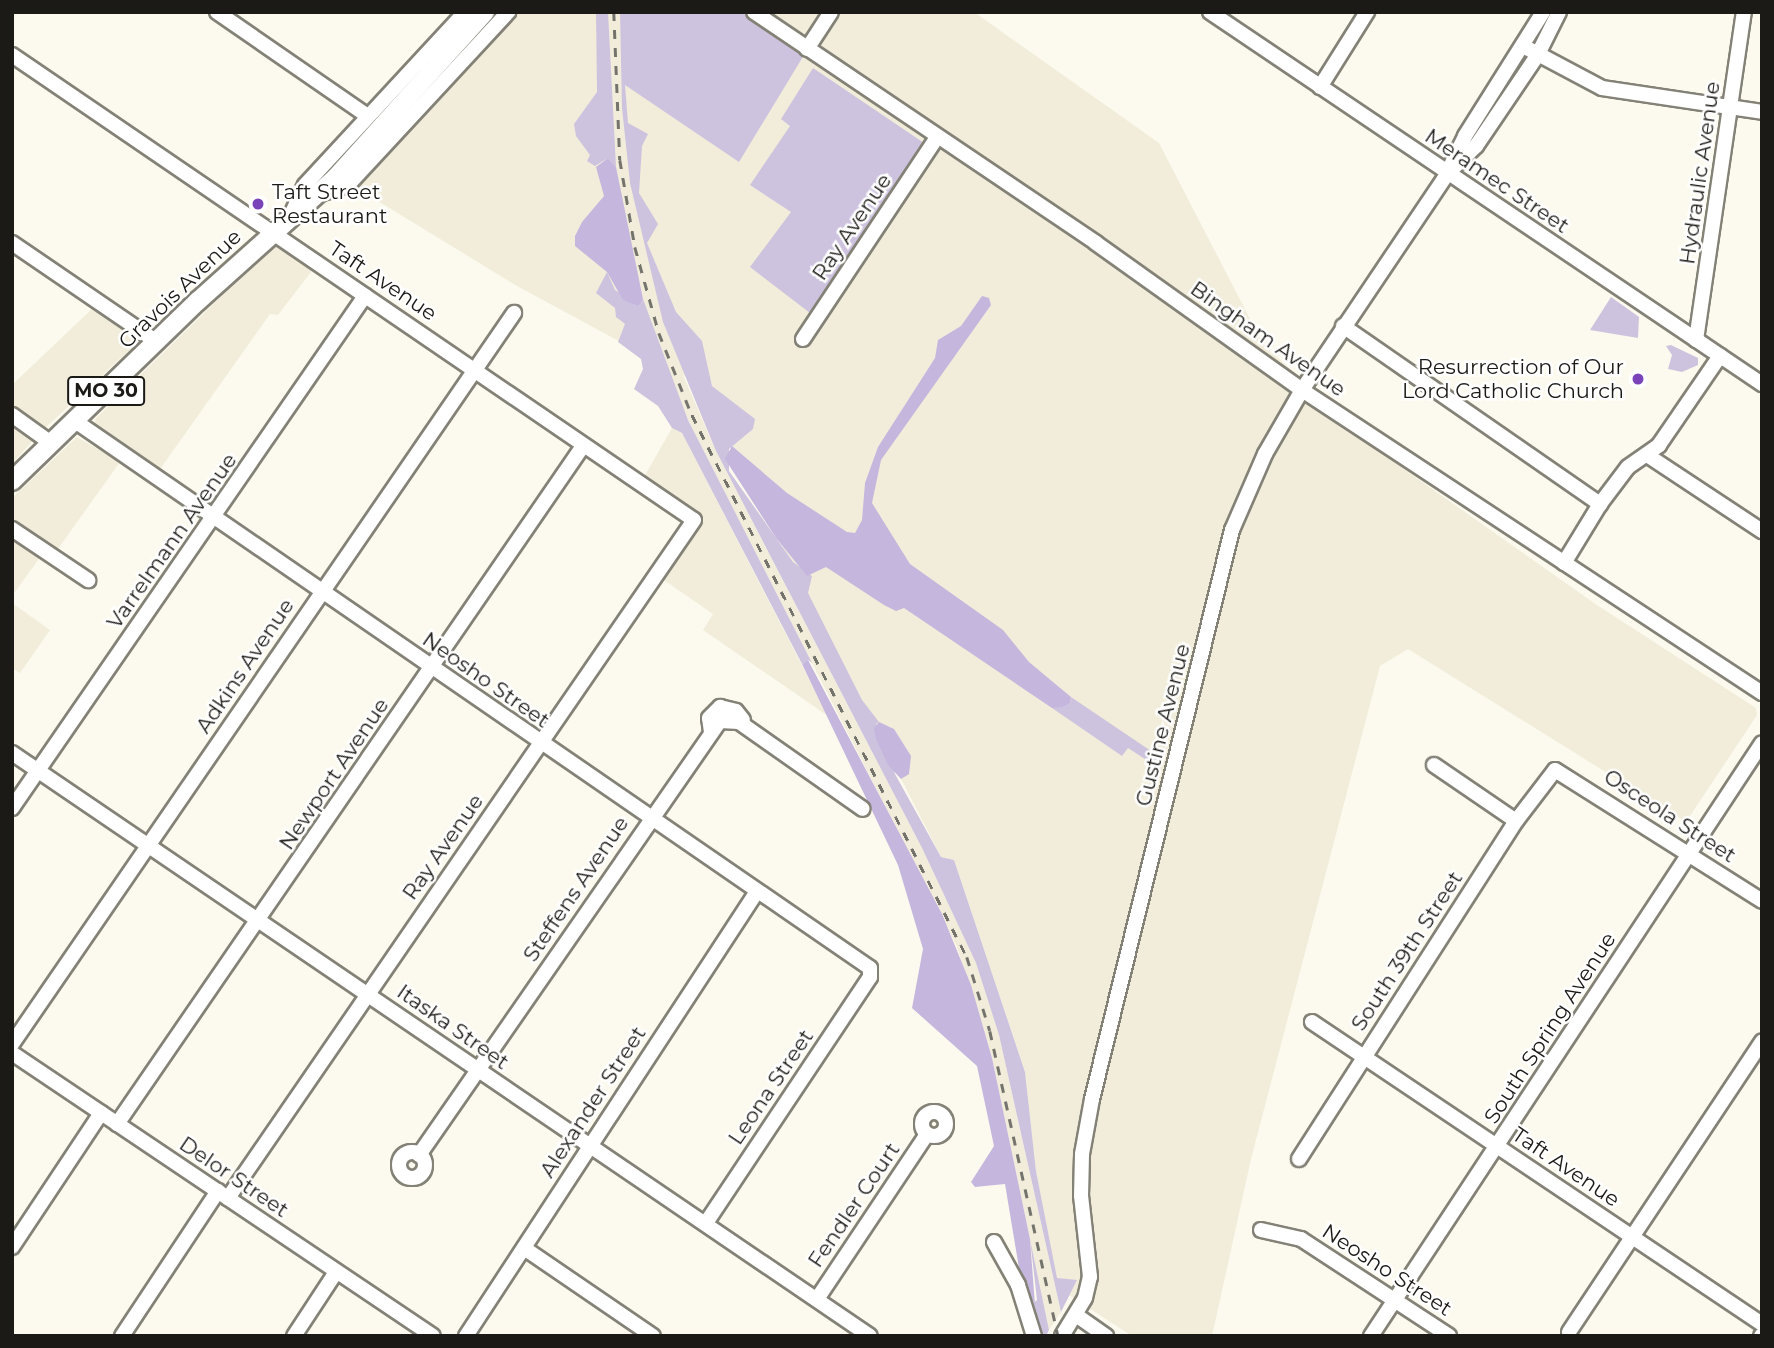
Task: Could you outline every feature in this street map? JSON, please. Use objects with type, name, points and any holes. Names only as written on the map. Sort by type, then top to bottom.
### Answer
[{"type":"main road","name":"Gravois Avenue","points":[[12,481],[273,232],[316,195],[485,12]]},
{"type":"street","points":[[217,12],[369,116]]},
{"type":"street","name":"Gravois Avenue","points":[[316,195],[348,185],[508,12]]},
{"type":"street","name":"Bingham Avenue","points":[[754,12],[936,139],[1096,243],[1302,390],[1762,693]]},
{"type":"street","points":[[807,49],[831,12]]},
{"type":"street","name":"Meramec Street","points":[[1210,12],[1762,384]]},
{"type":"street","points":[[1320,87],[1367,12]]},
{"type":"street","name":"Gustine Avenue","points":[[1062,1336],[1076,1315],[1090,1277],[1082,1196],[1083,1154],[1092,1099],[1232,530],[1265,454],[1302,390],[1448,173],[1465,136],[1543,12]]},
{"type":"street","name":"Gustine Avenue","points":[[1448,173],[1476,146],[1537,56],[1559,12]]},
{"type":"street","name":"Hydraulic Avenue","points":[[1696,340],[1744,12]]},
{"type":"street","name":"Gravois Avenue","points":[[290,217],[305,185],[463,13]]},
{"type":"street","points":[[1523,46],[1537,56],[1602,88],[1762,113]]},
{"type":"street","name":"Taft Avenue","points":[[12,55],[694,520]]},
{"type":"street","name":"Ray Avenue","points":[[803,339],[936,139]]},
{"type":"street","points":[[12,243],[157,342]]},
{"type":"street","name":"Varrelmann Avenue","points":[[12,808],[215,518],[365,296]]},
{"type":"street","name":"Adkins Avenue","points":[[12,1044],[514,313]]},
{"type":"street","points":[[1343,326],[1600,504]]},
{"type":"street","points":[[1564,563],[1600,504],[1628,467],[1660,444],[1720,356]]},
{"type":"street","points":[[12,415],[51,443]]},
{"type":"street","name":"Neosho Street","points":[[75,421],[649,819],[870,968],[871,974]]},
{"type":"street","name":"Newport Avenue","points":[[117,1124],[583,446]]},
{"type":"street","points":[[1647,455],[1762,531]]},
{"type":"street","name":"Ray Avenue","points":[[122,1336],[368,994],[694,520]]},
{"type":"street","points":[[12,529],[88,580]]},
{"type":"street","name":"Steffens Avenue","points":[[419,1155],[649,819],[723,720],[732,719],[744,726],[863,809]]},
{"type":"street","name":"South Spring Avenue","points":[[1371,1336],[1762,743]]},
{"type":"street","name":"Itaska Street","points":[[12,754],[870,1336]]},
{"type":"street","points":[[1434,765],[1516,821]]},
{"type":"street","name":"Osceola Street","points":[[1555,770],[1762,901]]},
{"type":"street","name":"South 39th Street","points":[[1299,1159],[1516,821],[1555,770]]},
{"type":"street","name":"Alexander Street","points":[[466,1336],[756,892]]},
{"type":"street","name":"Leona Street","points":[[706,1223],[871,974]]},
{"type":"street","name":"Taft Avenue","points":[[1312,1022],[1762,1324]]},
{"type":"street","points":[[1569,1332],[1762,1041]]},
{"type":"street","name":"Delor Street","points":[[12,1052],[433,1336]]},
{"type":"street","points":[[12,1247],[101,1113]]},
{"type":"street","name":"Fendler Court","points":[[817,1299],[927,1134]]},
{"type":"street","name":"Neosho Street","points":[[1261,1230],[1301,1239],[1449,1336]]},
{"type":"street","points":[[994,1242],[1017,1285],[1034,1336]]},
{"type":"street","points":[[524,1248],[653,1336]]},
{"type":"street","points":[[293,1336],[335,1272]]},
{"type":"street","points":[[1076,1315],[1106,1336]]},
{"type":"shaded area","points":[[514,12],[974,12],[1159,143],[1263,344],[1381,453],[1597,605],[1756,708],[1757,715],[1686,822],[1408,649],[1380,666],[1251,1159],[1212,1336],[1132,1336],[1058,1288],[1036,1171],[1025,1072],[954,860],[941,857],[699,383],[683,375],[716,451],[922,848],[976,963],[999,1035],[1061,1312],[1049,1330],[992,1058],[957,947],[688,420],[665,366],[517,286],[355,187]]},
{"type":"shaded area","points":[[596,12],[608,12],[616,167],[608,158],[595,166],[587,161],[590,155],[576,136],[574,124],[597,92]]},
{"type":"shaded area","points":[[620,12],[741,12],[804,55],[739,162],[625,85],[628,123],[648,134],[642,146],[639,193],[658,224],[647,243],[676,312],[702,341],[712,386],[755,419],[753,429],[729,449],[729,471],[793,562],[812,576],[808,593],[862,700],[879,722],[876,724],[895,774],[941,857],[954,860],[1025,1072],[1036,1171],[1057,1278],[1077,1280],[1061,1312],[999,1035],[976,963],[922,848],[716,451],[663,322],[630,183],[622,108]]},
{"type":"shaded area","points":[[1521,60],[1524,64],[1472,142],[1467,139]]},
{"type":"shaded area","points":[[813,68],[924,143],[810,313],[750,267],[791,212],[750,185],[790,126],[781,119]]},
{"type":"shaded area","points":[[608,158],[616,167],[643,299],[639,306],[623,300],[607,272],[575,246],[575,236],[582,222],[604,196],[596,167]]},
{"type":"shaded area","points":[[275,244],[314,268],[278,315],[270,314],[158,472],[94,426],[96,418]]},
{"type":"shaded area","points":[[607,272],[615,290],[639,306],[643,299],[688,420],[812,663],[808,660],[802,664],[682,433],[672,428],[658,406],[634,389],[643,369],[641,359],[618,342],[625,324],[616,317],[615,308],[596,293]]},
{"type":"shaded area","points":[[982,296],[989,298],[991,305],[881,460],[872,503],[910,564],[1003,630],[1029,662],[1071,697],[1070,703],[1062,707],[1052,708],[904,608],[896,611],[884,605],[826,567],[807,576],[776,538],[725,459],[732,446],[787,493],[847,532],[855,533],[862,520],[865,483],[878,447],[935,358],[938,340],[961,326]]},
{"type":"shaded area","points":[[1611,297],[1639,317],[1638,338],[1590,330]]},
{"type":"shaded area","points":[[94,307],[138,337],[138,342],[44,429],[12,408],[12,385]]},
{"type":"shaded area","points":[[1671,345],[1698,358],[1698,365],[1682,372],[1668,369],[1672,355],[1666,346]]},
{"type":"shaded area","points":[[12,422],[34,439],[12,464]]},
{"type":"shaded area","points":[[672,428],[682,433],[828,716],[703,630],[713,614],[661,578],[702,518],[644,477]]},
{"type":"shaded area","points":[[77,437],[120,462],[55,553],[12,522],[12,498]]},
{"type":"shaded area","points":[[12,535],[41,556],[12,596]]},
{"type":"shaded area","points":[[12,603],[50,630],[20,673],[12,668]]},
{"type":"shaded area","points":[[808,660],[942,914],[971,985],[992,1058],[1030,1239],[1035,1305],[1021,1280],[1005,1184],[975,1187],[971,1182],[994,1146],[977,1066],[912,1008],[923,949],[898,865],[802,664]]},
{"type":"shaded area","points":[[1071,697],[1151,751],[1158,760],[1145,759],[1128,748],[1122,756],[1052,708],[1070,703]]},
{"type":"shaded area","points":[[879,722],[894,729],[911,756],[909,774],[901,779],[888,765],[876,739],[874,728]]},
{"type":"shaded area","points":[[1030,1239],[1049,1330],[1046,1336],[1039,1336],[1031,1305],[1037,1300]]},
{"type":"railway","points":[[614,12],[620,160],[635,247],[659,333],[692,415],[967,957],[990,1031],[1058,1336]]},
{"type":"place","name":"Taft Street Restaurant","points":[[258,204]]},
{"type":"place","name":"Resurrection of Our Lord Catholic Church","points":[[1638,379]]}]
